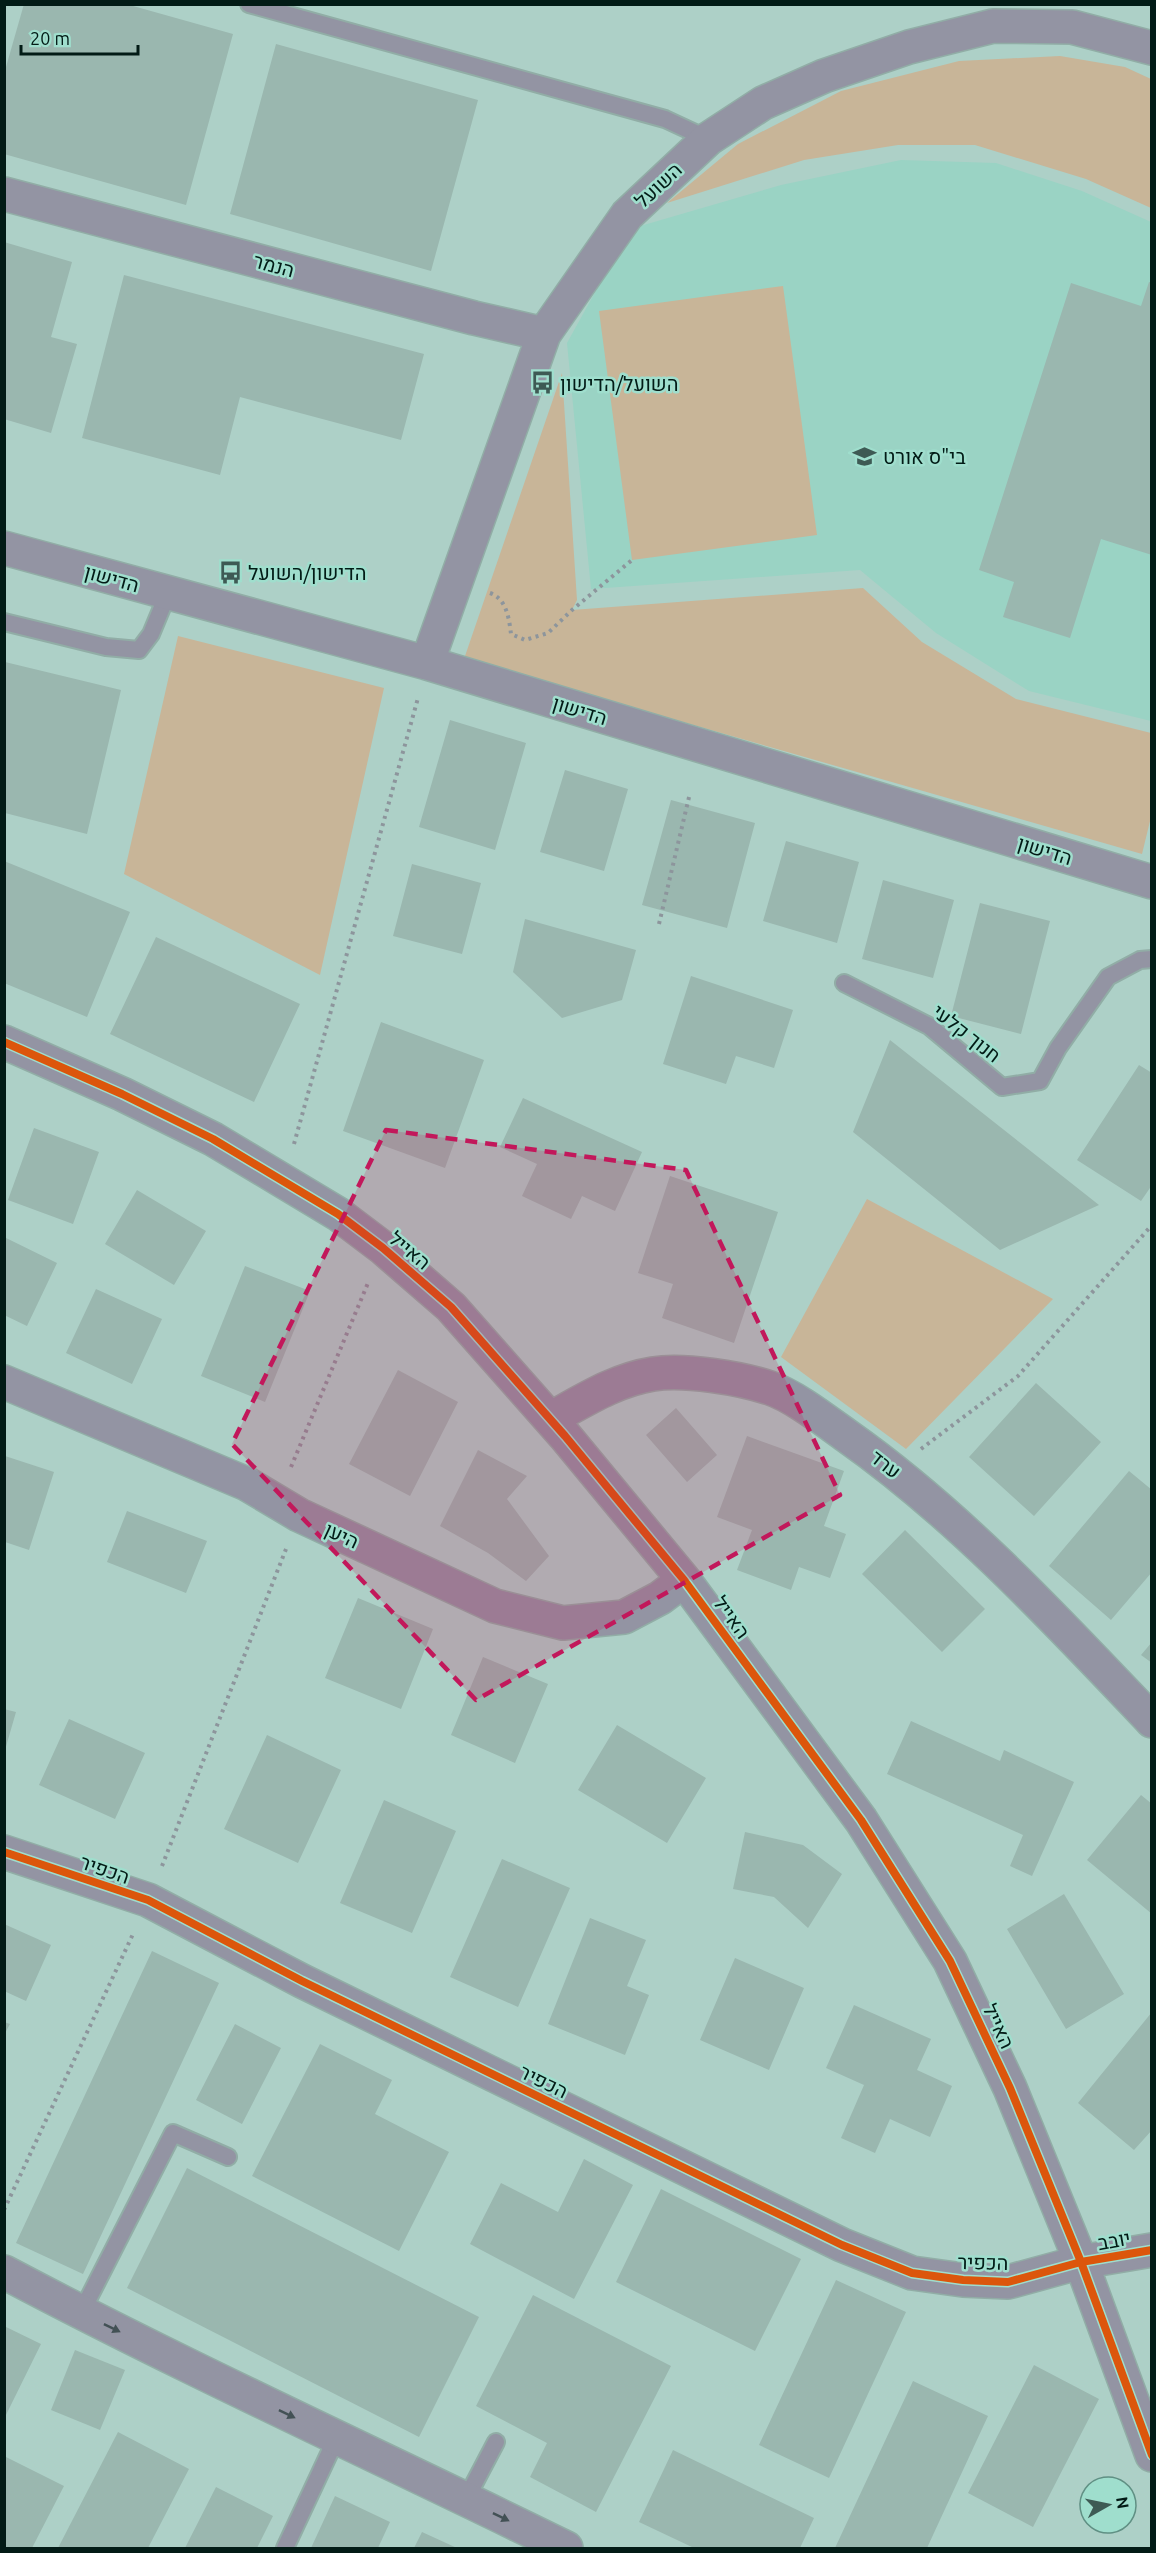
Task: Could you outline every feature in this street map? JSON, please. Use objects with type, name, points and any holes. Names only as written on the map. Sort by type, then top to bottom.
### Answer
[{"type":"street","name":"השועל","points":[[427,663],[544,334],[627,215],[708,139],[763,103],[824,76],[909,47],[993,26],[1072,27],[1152,48]]},
{"type":"street","name":"הנמר","points":[[4,194],[462,315],[544,334]]},
{"type":"street","name":"הדישון","points":[[4,549],[427,663],[1152,882]]},
{"type":"street","name":"האייל","points":[[4,1042],[132,1099],[213,1139],[338,1214],[383,1248],[451,1307],[550,1419],[684,1580],[861,1820],[950,1960],[1010,2088],[1081,2262],[1152,2455]]},
{"type":"street","name":"ערד","points":[[550,1419],[618,1382],[655,1374],[706,1375],[771,1389],[820,1417],[894,1469],[1041,1605],[1152,1721]]},
{"type":"street","name":"היען","points":[[4,1382],[248,1484],[299,1515],[495,1606],[562,1623],[624,1617],[660,1598],[684,1580]]},
{"type":"street","name":"הכפיר","points":[[4,1852],[148,1900],[302,1981],[842,2245],[912,2273],[963,2280],[1008,2282],[1081,2262]]},
{"type":"street","name":"יובב","points":[[1081,2262],[1152,2250]]},
{"type":"street","points":[[4,2272],[81,2313],[336,2439],[566,2548]]},
{"type":"lane","points":[[249,4],[665,119],[708,139]]},
{"type":"lane","points":[[4,622],[106,647],[139,650],[151,634],[168,593]]},
{"type":"lane","name":"חנוך קלעי","points":[[844,983],[929,1026],[1002,1087],[1040,1081],[1058,1048],[1108,977],[1140,960],[1152,959]]},
{"type":"lane","points":[[81,2313],[173,2133],[228,2157]]},
{"type":"lane","points":[[285,2548],[336,2439]]},
{"type":"lane","points":[[466,2499],[496,2442]]},
{"type":"path","points":[[456,582],[496,595],[507,610],[511,634],[525,640],[548,633],[632,560]]},
{"type":"path","points":[[284,1180],[427,663]]},
{"type":"path","points":[[659,924],[690,793]]},
{"type":"path","points":[[894,1469],[1018,1376],[1152,1225]]},
{"type":"path","points":[[276,1501],[383,1248]]},
{"type":"highlighted area","points":[[386,1130],[686,1170],[840,1495],[476,1700],[232,1444]]},
{"type":"shaded area","points":[[1060,56],[1125,67],[1151,79],[1151,208],[1086,179],[975,145],[898,145],[804,160],[667,203],[738,144],[841,91],[959,61]]},
{"type":"shaded area","name":"בי\"ס אורט","points":[[901,160],[996,163],[1082,191],[1151,222],[1151,721],[1029,691],[936,633],[860,570],[591,589],[567,343],[630,229],[781,185]]},
{"type":"shaded area","points":[[783,286],[817,535],[632,560],[599,311]]},
{"type":"shaded area","points":[[562,373],[577,600],[572,610],[863,588],[922,642],[1016,699],[1151,733],[1151,817],[1142,854],[464,659]]},
{"type":"shaded area","points":[[178,636],[384,688],[320,975],[124,874]]},
{"type":"shaded area","points":[[867,1199],[1053,1299],[906,1449],[781,1357]]},
{"type":"building","points":[[24,4],[126,4],[233,34],[186,205],[4,154],[4,74]]},
{"type":"building","points":[[276,44],[478,100],[431,271],[230,214]]},
{"type":"building","points":[[4,242],[72,262],[51,337],[77,344],[51,433],[4,419]]},
{"type":"building","points":[[124,275],[424,354],[401,440],[240,397],[220,475],[82,438]]},
{"type":"building","points":[[1149,282],[1152,283],[1152,555],[1101,539],[1070,638],[1003,617],[1014,582],[979,570],[1071,283],[1141,306]]},
{"type":"building","points":[[5,662],[121,690],[87,834],[5,813]]},
{"type":"building","points":[[450,720],[526,743],[495,850],[419,827]]},
{"type":"building","points":[[565,770],[628,789],[604,871],[540,852]]},
{"type":"building","points":[[671,800],[755,823],[727,928],[642,905]]},
{"type":"building","points":[[786,841],[859,862],[837,943],[763,921]]},
{"type":"building","points":[[4,861],[130,912],[87,1017],[4,983]]},
{"type":"building","points":[[412,864],[481,883],[462,954],[393,936]]},
{"type":"building","points":[[883,880],[954,900],[933,978],[862,959]]},
{"type":"building","points":[[980,903],[1050,921],[1021,1034],[951,1016]]},
{"type":"building","points":[[525,919],[636,950],[622,1000],[562,1018],[513,972]]},
{"type":"building","points":[[156,937],[300,1004],[254,1102],[110,1034]]},
{"type":"building","points":[[691,976],[793,1010],[774,1068],[736,1056],[726,1084],[663,1064]]},
{"type":"building","points":[[381,1022],[484,1060],[445,1168],[343,1131]]},
{"type":"building","points":[[890,1040],[1099,1205],[1000,1250],[853,1132]]},
{"type":"building","points":[[1139,1065],[1152,1073],[1152,1185],[1141,1201],[1077,1160]]},
{"type":"building","points":[[523,1098],[642,1152],[615,1211],[582,1196],[571,1219],[522,1196],[537,1164],[500,1147]]},
{"type":"building","points":[[34,1128],[99,1152],[73,1224],[8,1200]]},
{"type":"building","points":[[670,1176],[778,1212],[734,1343],[662,1318],[673,1284],[638,1273]]},
{"type":"building","points":[[137,1190],[206,1231],[174,1285],[105,1244]]},
{"type":"building","points":[[4,1237],[57,1263],[27,1326],[4,1315]]},
{"type":"building","points":[[245,1266],[310,1291],[265,1402],[201,1376]]},
{"type":"building","points":[[96,1289],[162,1319],[132,1384],[66,1353]]},
{"type":"building","points":[[398,1370],[458,1402],[410,1496],[349,1464]]},
{"type":"building","points":[[1036,1383],[1101,1442],[1034,1516],[969,1457]]},
{"type":"building","points":[[676,1408],[717,1455],[687,1482],[646,1435]]},
{"type":"building","points":[[747,1436],[844,1471],[824,1526],[846,1534],[830,1578],[799,1567],[791,1590],[737,1570],[752,1530],[717,1517]]},
{"type":"building","points":[[478,1450],[527,1476],[507,1499],[549,1556],[526,1581],[488,1553],[440,1526]]},
{"type":"building","points":[[5,1456],[54,1472],[29,1550],[5,1542]]},
{"type":"building","points":[[1129,1471],[1152,1490],[1152,1572],[1111,1620],[1049,1566]]},
{"type":"building","points":[[127,1511],[207,1541],[186,1593],[107,1562]]},
{"type":"building","points":[[905,1530],[985,1609],[942,1652],[862,1574]]},
{"type":"building","points":[[358,1598],[433,1629],[401,1709],[325,1678]]},
{"type":"building","points":[[1152,1642],[1152,1663],[1141,1655]]},
{"type":"building","points":[[483,1657],[548,1684],[515,1763],[451,1735]]},
{"type":"building","points":[[4,1709],[16,1712],[5,1750],[4,1750]]},
{"type":"building","points":[[69,1719],[145,1753],[115,1819],[39,1785]]},
{"type":"building","points":[[911,1721],[1000,1761],[1004,1750],[1074,1782],[1032,1876],[1010,1866],[1023,1835],[887,1774]]},
{"type":"building","points":[[617,1725],[706,1778],[667,1843],[578,1790]]},
{"type":"building","points":[[267,1735],[341,1770],[298,1863],[224,1829]]},
{"type":"building","points":[[1141,1795],[1152,1804],[1152,1914],[1087,1860]]},
{"type":"building","points":[[384,1800],[456,1831],[412,1933],[340,1903]]},
{"type":"building","points":[[745,1832],[803,1845],[842,1874],[808,1928],[774,1897],[733,1889]]},
{"type":"building","points":[[502,1859],[570,1888],[518,2007],[450,1977]]},
{"type":"building","points":[[1064,1894],[1124,1994],[1066,2029],[1007,1929]]},
{"type":"building","points":[[590,1918],[646,1940],[627,1986],[649,1995],[625,2055],[548,2024]]},
{"type":"building","points":[[4,1924],[51,1945],[26,2001],[4,1991]]},
{"type":"building","points":[[152,1951],[219,1983],[83,2274],[16,2243]]},
{"type":"building","points":[[735,1958],[804,1988],[769,2070],[700,2040]]},
{"type":"building","points":[[854,2005],[931,2039],[917,2070],[952,2086],[930,2137],[890,2119],[875,2153],[841,2138],[864,2085],[826,2068]]},
{"type":"building","points":[[1152,2012],[1152,2130],[1134,2150],[1078,2103]]},
{"type":"building","points":[[4,2022],[10,2024],[4,2035]]},
{"type":"building","points":[[235,2024],[281,2048],[242,2124],[196,2100]]},
{"type":"building","points":[[320,2044],[392,2080],[375,2114],[449,2152],[399,2251],[252,2176]]},
{"type":"building","points":[[584,2159],[633,2185],[574,2299],[470,2244],[501,2183],[558,2212]]},
{"type":"building","points":[[187,2168],[479,2317],[419,2437],[127,2288]]},
{"type":"building","points":[[661,2189],[801,2259],[755,2351],[616,2282]]},
{"type":"building","points":[[836,2280],[906,2312],[829,2478],[759,2445]]},
{"type":"building","points":[[533,2295],[671,2366],[596,2512],[530,2477],[547,2443],[476,2406]]},
{"type":"building","points":[[4,2326],[41,2344],[4,2419]]},
{"type":"building","points":[[75,2350],[125,2370],[100,2430],[51,2410]]},
{"type":"building","points":[[1034,2365],[1099,2399],[1033,2527],[968,2493]]},
{"type":"building","points":[[913,2381],[988,2416],[927,2548],[835,2548]]},
{"type":"building","points":[[118,2432],[189,2469],[148,2548],[58,2548]]},
{"type":"building","points":[[673,2450],[814,2518],[800,2548],[694,2548],[639,2522]]},
{"type":"building","points":[[4,2456],[64,2486],[32,2548],[4,2547]]},
{"type":"building","points":[[216,2487],[273,2516],[257,2548],[185,2548]]},
{"type":"building","points":[[335,2496],[390,2522],[378,2548],[311,2548]]},
{"type":"building","points":[[422,2532],[457,2548],[414,2548]]},
{"type":"cycle path","points":[[4,1042],[122,1094],[213,1139],[338,1214],[383,1248],[451,1307],[565,1436],[684,1580],[861,1820],[950,1961],[1010,2088],[1081,2262],[1152,2455]]},
{"type":"cycle path","points":[[4,1852],[148,1900],[302,1981],[842,2245],[912,2273],[963,2280],[1008,2282],[1081,2262],[1152,2250]]},
{"type":"place","name":"השועל/הדישון","points":[[542,383]]},
{"type":"place","name":"בי\"ס אורט","points":[[865,456]]},
{"type":"place","name":"הדישון/השועל","points":[[230,572]]}]
